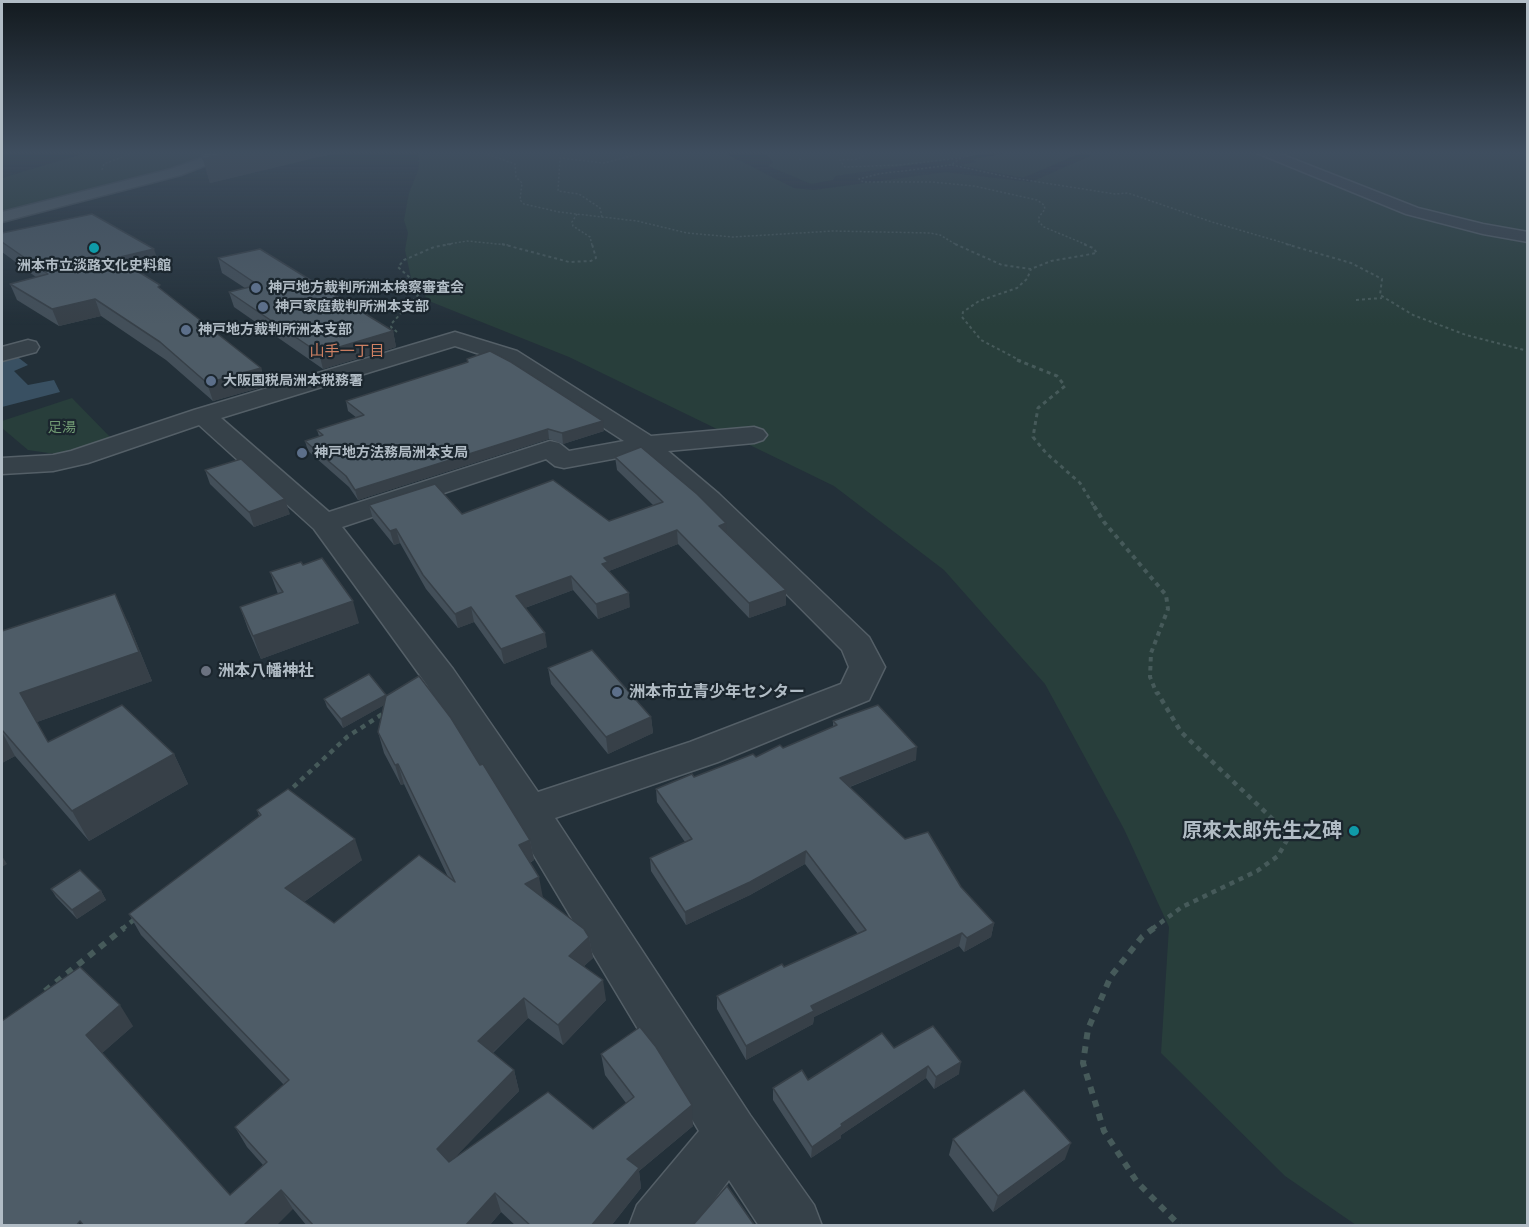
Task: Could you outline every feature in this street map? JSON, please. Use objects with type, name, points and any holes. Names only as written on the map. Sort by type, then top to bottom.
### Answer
[{"type":"main road","points":[[2,217],[28,210]]},
{"type":"street","points":[[1410,210],[1483,229],[1527,237]]},
{"type":"street","points":[[2,466],[53,463],[79,457],[202,415],[455,339],[509,356],[637,438],[709,500],[857,645],[867,668],[856,692],[704,752],[529,811]]},
{"type":"street","points":[[2,354],[28,347]]},
{"type":"street","points":[[202,415],[324,523],[441,677],[529,811],[731,1134],[793,1226]]},
{"type":"street","points":[[324,523],[550,449],[564,460],[643,445],[754,435]]},
{"type":"street","points":[[658,1226],[731,1134]]},
{"type":"path","points":[[557,210],[636,221],[687,233],[733,237],[833,231],[930,233],[940,235],[960,247],[1002,265],[1031,269],[1051,261],[1097,253],[1097,250],[1044,227],[1039,222],[1039,217],[1044,210]]},
{"type":"path","points":[[601,210],[602,217]]},
{"type":"path","points":[[1179,210],[1351,263],[1382,279],[1380,295],[1398,308],[1436,325],[1527,351]]},
{"type":"path","points":[[391,327],[392,323],[419,294],[417,284],[398,267],[404,260],[434,247],[483,241],[503,244],[569,262],[591,261],[596,258],[590,237],[573,226],[572,222],[577,214]]},
{"type":"path","points":[[1031,269],[1027,279],[1017,288],[979,301],[963,312],[962,317],[981,340],[1018,360],[1057,376],[1062,381],[1065,386],[1038,408],[1033,436],[1046,453],[1080,483],[1104,522],[1166,595],[1168,609],[1151,653],[1150,677],[1161,702],[1182,732],[1280,826],[1287,840],[1278,856],[1257,871],[1182,908],[1142,937],[1112,976],[1088,1029],[1083,1063],[1104,1131],[1137,1182],[1180,1226]]},
{"type":"path","points":[[1356,300],[1383,298]]},
{"type":"path","points":[[277,802],[347,737],[441,677]]},
{"type":"path","points":[[42,994],[141,914]]},
{"type":"green space","points":[[406,210],[1527,210],[1527,1225],[1356,1225],[1285,1176],[1161,1053],[1169,927],[1124,829],[1045,684],[944,570],[834,486],[569,357],[429,301],[411,278],[405,250],[408,233],[404,220]]},
{"type":"green space","name":"足湯","points":[[72,398],[112,439],[62,455],[28,450],[2,428],[2,421]]},
{"type":"water","points":[[2,345],[28,365],[14,371],[28,385],[54,380],[60,392],[2,407]]},
{"type":"building","points":[[92,214],[154,249],[116,258],[160,285],[158,287],[261,368],[207,383],[160,342],[95,299],[52,309],[10,284],[48,274],[2,242],[2,233]]},
{"type":"building","points":[[260,249],[393,331],[319,353],[229,292],[258,285],[218,258]]},
{"type":"building","points":[[490,351],[603,421],[562,433],[548,429],[355,490],[346,476],[305,441],[323,435],[317,430],[364,415],[346,401],[468,362],[467,359]]},
{"type":"building","points":[[641,447],[697,494],[726,523],[719,526],[786,590],[749,603],[677,530],[604,558],[608,562],[602,564],[629,593],[596,604],[571,576],[516,596],[545,633],[501,649],[471,607],[455,614],[423,575],[396,529],[390,531],[369,505],[435,484],[462,514],[553,480],[609,521],[663,502],[615,457]]},
{"type":"building","points":[[241,459],[285,499],[249,512],[205,470]]},
{"type":"building","points":[[322,558],[353,601],[253,636],[240,607],[283,592],[270,572],[301,562],[303,565]]},
{"type":"building","points":[[115,594],[139,652],[20,693],[48,742],[122,705],[174,754],[72,811],[2,730],[2,631]]},
{"type":"building","points":[[592,650],[651,717],[606,737],[548,668]]},
{"type":"building","points":[[369,674],[386,695],[341,719],[324,699]]},
{"type":"building","points":[[419,676],[451,718],[480,765],[483,764],[530,840],[519,845],[539,877],[525,884],[584,929],[589,937],[569,956],[603,980],[558,1025],[524,998],[478,1041],[514,1070],[437,1149],[449,1162],[548,1092],[593,1129],[634,1097],[601,1054],[640,1027],[656,1047],[692,1105],[627,1159],[639,1168],[591,1226],[531,1226],[495,1193],[465,1226],[314,1226],[281,1190],[245,1224],[246,1226],[84,1226],[80,1221],[76,1226],[2,1226],[2,1021],[80,967],[120,1005],[86,1035],[230,1195],[267,1162],[235,1127],[289,1080],[129,914],[261,815],[257,810],[288,789],[355,839],[285,888],[334,923],[419,855],[455,882],[398,764],[395,765],[378,732],[386,696]]},
{"type":"building","points":[[878,705],[917,747],[840,778],[905,839],[928,832],[961,887],[994,923],[967,938],[962,933],[811,1006],[814,1011],[746,1046],[717,996],[782,964],[784,967],[866,930],[806,851],[750,882],[685,912],[650,858],[692,839],[656,789],[692,774],[694,777],[753,754],[756,757],[780,745],[783,748],[837,725],[833,721]]},
{"type":"building","points":[[80,870],[101,891],[72,910],[51,889]]},
{"type":"building","points":[[933,1026],[961,1062],[936,1077],[928,1066],[841,1124],[842,1126],[812,1147],[773,1088],[802,1070],[808,1080],[882,1033],[894,1048]]},
{"type":"building","points":[[1024,1090],[1071,1143],[998,1196],[953,1139]]},
{"type":"building","points":[[727,1186],[755,1226],[694,1226],[693,1225]]},
{"type":"place","name":"洲本市立淡路文化史料館","points":[[94,248]]},
{"type":"place","name":"神戸地方裁判所洲本検察審査会","points":[[256,288]]},
{"type":"place","name":"神戸家庭裁判所洲本支部","points":[[263,307]]},
{"type":"place","name":"神戸地方裁判所洲本支部","points":[[186,330]]},
{"type":"place","name":"大阪国税局洲本税務署","points":[[211,381]]},
{"type":"place","name":"神戸地方法務局洲本支局","points":[[302,453]]},
{"type":"place","name":"洲本八幡神社","points":[[206,671]]},
{"type":"place","name":"洲本市立青少年センター","points":[[617,692]]},
{"type":"place","name":"原來太郎先生之碑","points":[[1354,831]]},
{"type":"district","name":"山手一丁目","points":[[347,351]]}]
